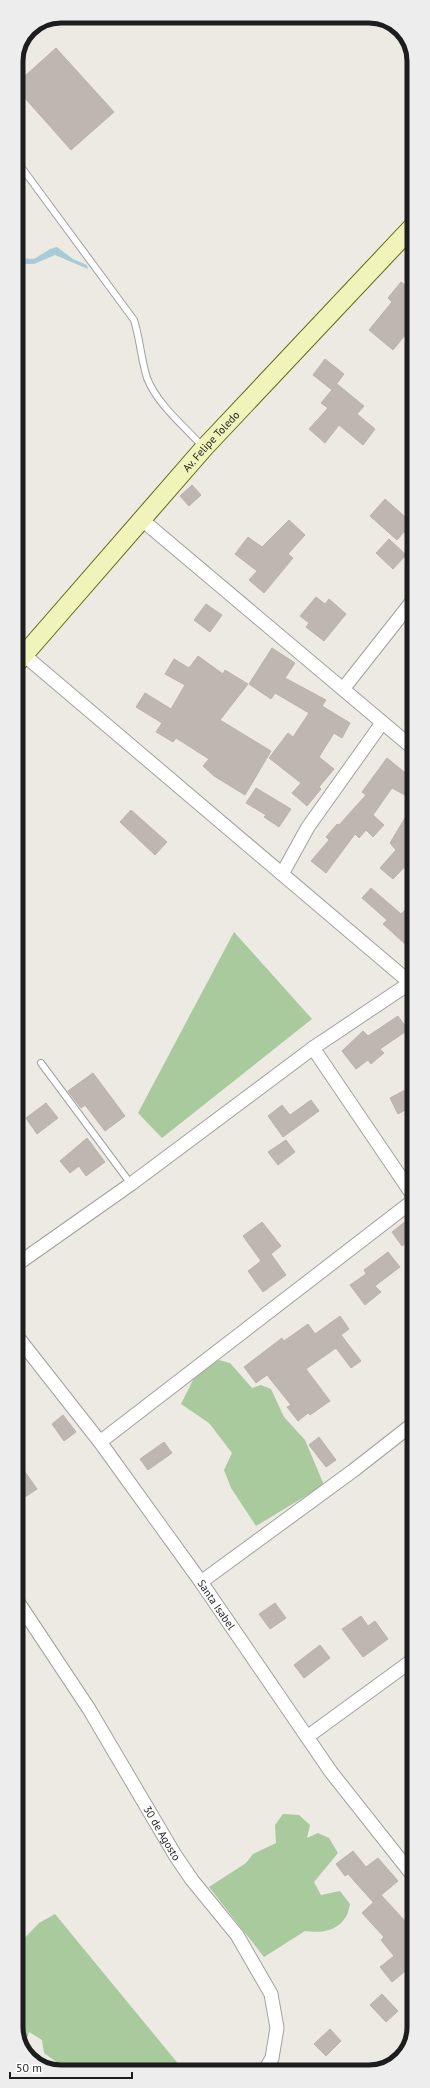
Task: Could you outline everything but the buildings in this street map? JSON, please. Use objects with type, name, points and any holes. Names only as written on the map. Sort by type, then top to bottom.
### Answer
[{"type":"main road","name":"Av. Felipe Toledo","points":[[23,656],[204,448],[407,232]]},
{"type":"street","points":[[141,519],[407,743]]},
{"type":"street","points":[[343,689],[407,608]]},
{"type":"street","points":[[23,661],[407,977]]},
{"type":"street","points":[[282,874],[308,827],[382,723]]},
{"type":"street","points":[[23,1260],[131,1184],[313,1048],[407,986]]},
{"type":"street","points":[[313,1048],[407,1189]]},
{"type":"street","points":[[100,1442],[407,1204]]},
{"type":"street","name":"Santa Isabel","points":[[23,1344],[100,1442],[201,1582],[331,1772],[407,1868]]},
{"type":"street","points":[[201,1582],[354,1470],[407,1428]]},
{"type":"street","name":"30 de Agosto","points":[[23,1610],[88,1708],[175,1855],[192,1880],[236,1935],[271,1994],[277,2028],[272,2058],[268,2065]]},
{"type":"street","points":[[307,1737],[407,1664]]},
{"type":"lane","points":[[23,169],[134,320],[139,336],[147,377],[152,387],[161,401],[204,448]]},
{"type":"lane","points":[[41,1063],[131,1184]]},
{"type":"green space","points":[[234,932],[312,1019],[162,1138],[138,1113]]},
{"type":"green space","points":[[219,1360],[230,1363],[252,1388],[261,1385],[271,1389],[284,1417],[305,1440],[324,1485],[256,1526],[231,1488],[224,1470],[232,1453],[209,1423],[181,1404],[196,1374]]},
{"type":"green space","points":[[283,1814],[299,1815],[310,1825],[307,1838],[318,1833],[329,1838],[338,1853],[314,1882],[321,1895],[340,1891],[350,1904],[346,1917],[337,1926],[332,1929],[316,1932],[305,1931],[264,1957],[209,1887],[246,1863],[253,1854],[276,1843],[275,1825]]},
{"type":"green space","points":[[55,1914],[179,2065],[61,2065],[44,2053],[42,2040],[29,2032],[26,2041],[23,2032],[23,1940],[39,1923]]},
{"type":"water","points":[[57,247],[73,259],[87,265],[88,269],[55,255],[34,264],[23,264],[23,258],[34,259],[50,249]]}]
